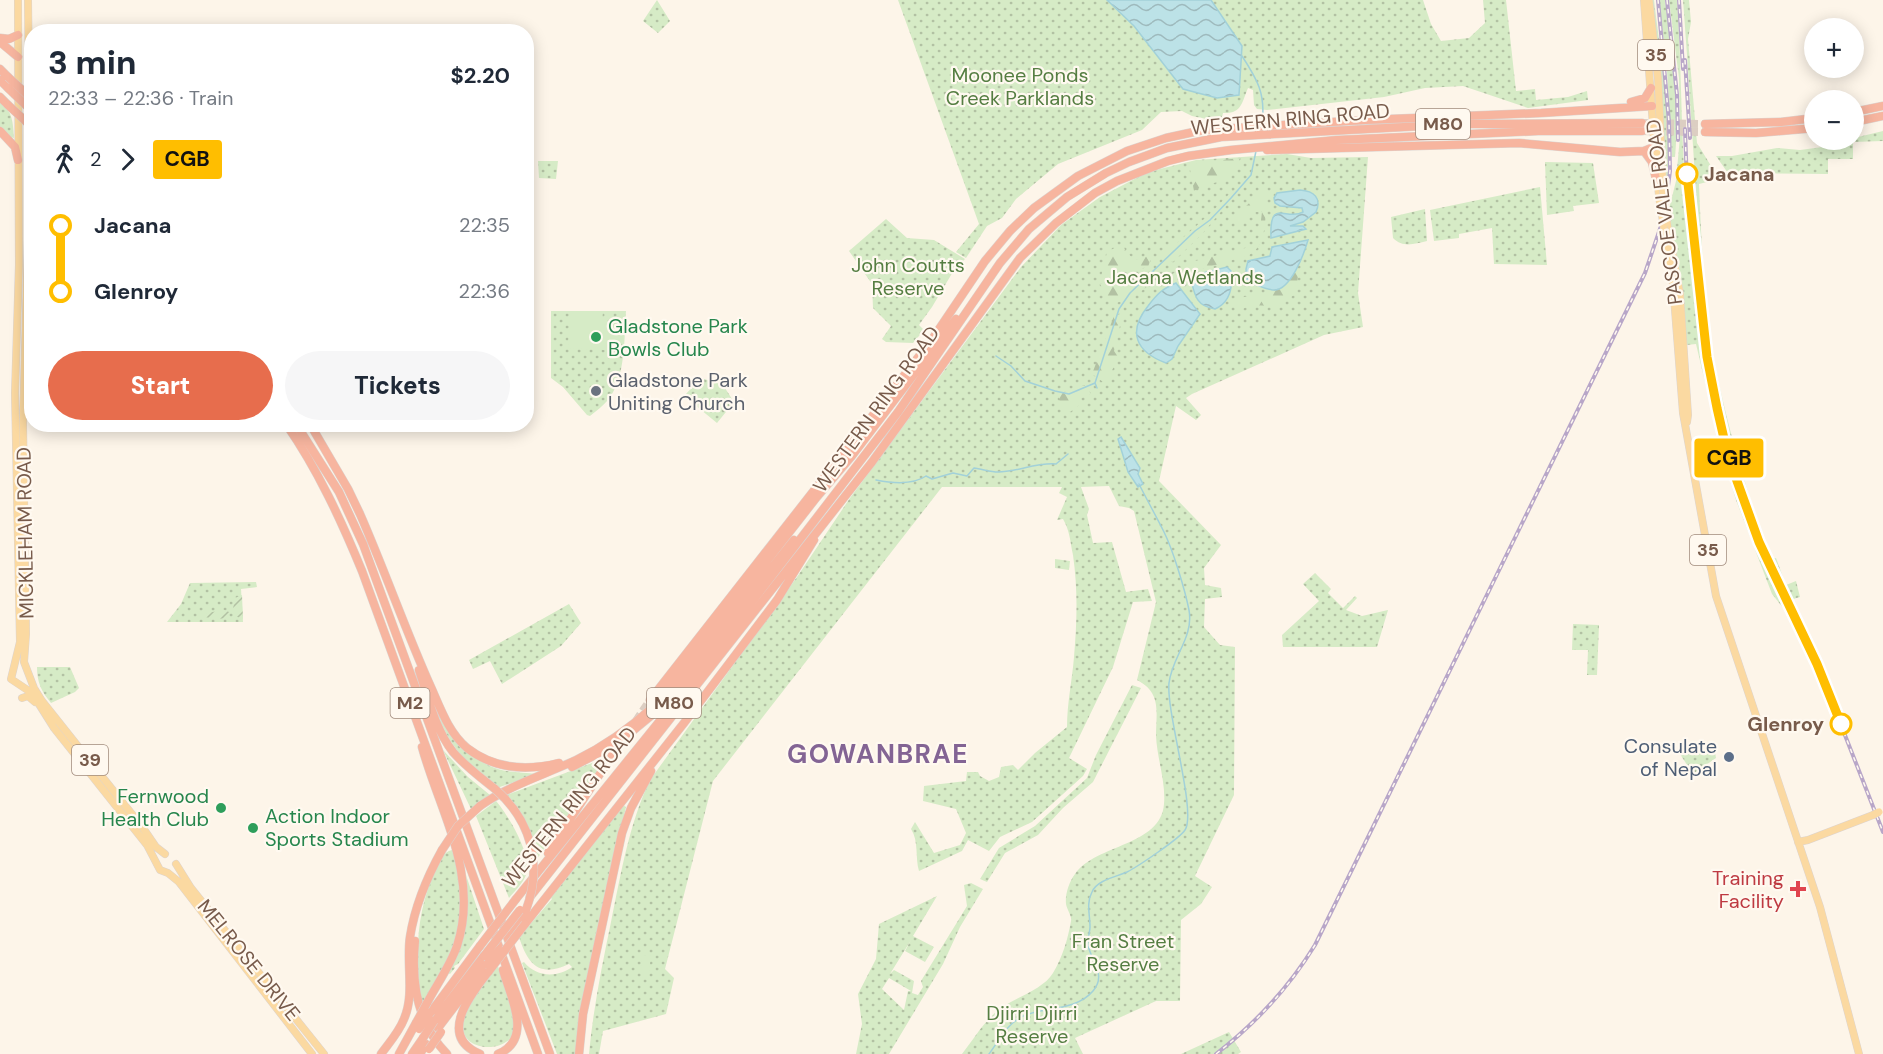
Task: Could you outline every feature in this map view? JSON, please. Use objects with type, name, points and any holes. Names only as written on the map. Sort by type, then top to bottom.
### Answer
[{"type":"highway","points":[[0,40],[9,39],[18,34]]},
{"type":"highway","points":[[0,40],[18,57]]},
{"type":"highway","points":[[0,69],[8,88],[24,103]]},
{"type":"highway","points":[[4,79],[24,93]]},
{"type":"highway","points":[[1585,109],[1640,100],[1648,95],[1651,88]]},
{"type":"highway","points":[[0,97],[24,120]]},
{"type":"highway","points":[[650,700],[885,401],[942,326],[985,261],[1010,231],[1061,186],[1106,160],[1150,143],[1220,128],[1304,128],[1652,106]]},
{"type":"highway","points":[[1864,110],[1883,106]]},
{"type":"highway","points":[[1864,120],[1883,116]]},
{"type":"highway","points":[[1804,119],[1705,128],[1756,133],[1804,129]]},
{"type":"highway","name":"WESTERN RING ROAD","points":[[412,1054],[426,1046],[487,964],[520,910],[898,428],[1011,270],[1049,229],[1095,193],[1124,178],[1168,161],[1231,150],[1538,131],[1642,127],[1460,124],[1304,128],[1221,137],[1186,143],[1129,162],[1067,197],[1029,229],[990,276],[898,412],[671,707],[516,899],[418,1026]]},
{"type":"highway","points":[[3,134],[18,144]]},
{"type":"highway","points":[[3,134],[15,147],[18,160]]},
{"type":"highway","points":[[1280,147],[1519,143],[1587,150],[1644,152],[1654,147]]},
{"type":"highway","points":[[1644,152],[1652,162],[1660,186]]},
{"type":"highway","points":[[816,498],[851,457],[990,276]]},
{"type":"highway","points":[[381,1054],[401,1027],[408,1008],[409,951],[413,923],[422,892],[442,850],[458,826],[480,806],[511,787],[615,739],[665,693],[816,498],[885,401]]},
{"type":"highway","name":"M2","points":[[291,432],[313,467],[344,528],[368,585],[390,651],[538,1054]]},
{"type":"highway","name":"M2","points":[[303,432],[331,478],[352,520],[387,607],[550,1054]]},
{"type":"highway","points":[[315,432],[348,489],[373,544],[440,729],[448,745],[464,764],[504,796],[526,829],[532,848],[534,874],[528,904],[517,927],[438,1027],[420,1054]]},
{"type":"highway","points":[[511,787],[593,758],[618,743],[644,722],[670,695],[769,569],[827,503]]},
{"type":"highway","points":[[480,1054],[469,1048],[463,1040],[460,1019],[466,1002],[487,964],[525,924],[671,739],[791,580],[828,516]]},
{"type":"highway","points":[[396,603],[448,723],[467,748],[492,762],[518,768],[550,765],[588,753]]},
{"type":"highway","points":[[390,651],[435,790],[458,852],[464,882],[464,914],[458,944],[427,1003],[418,1026],[401,1054]]},
{"type":"highway","points":[[579,1054],[583,1014],[622,833],[637,796],[656,760],[671,739]]},
{"type":"highway","points":[[516,899],[613,754]]},
{"type":"highway","points":[[462,846],[519,1022],[513,1043],[498,1054]]},
{"type":"highway","points":[[435,865],[418,920],[414,975],[418,1003],[425,1025],[447,1054]]},
{"type":"main road","name":"MICKLEHAM ROAD","points":[[18,0],[19,243],[15,393],[21,506]]},
{"type":"main road","name":"MICKLEHAM ROAD","points":[[28,0],[29,24]]},
{"type":"main road","name":"PASCOE VALE ROAD","points":[[1644,0],[1654,147],[1680,294],[1688,415],[1686,424]]},
{"type":"main road","name":"PASCOE VALE ROAD","points":[[1649,0],[1661,114],[1660,203],[1673,284],[1683,413],[1716,596],[1820,907],[1860,1054]]},
{"type":"main road","points":[[18,57],[24,64]]},
{"type":"main road","points":[[19,81],[24,77]]},
{"type":"main road","points":[[1652,106],[1661,114],[1658,142],[1654,147]]},
{"type":"main road","points":[[24,135],[18,144],[24,155]]},
{"type":"main road","points":[[19,243],[24,244]]},
{"type":"main road","points":[[18,292],[24,292]]},
{"type":"main road","name":"MICKLEHAM ROAD","points":[[15,665],[20,642],[22,594],[21,506],[24,382]]},
{"type":"main road","points":[[15,393],[24,382]]},
{"type":"main road","name":"MICKLEHAM ROAD","points":[[22,594],[26,634],[23,657],[29,672]]},
{"type":"main road","points":[[15,665],[29,672]]},
{"type":"main road","name":"39","points":[[15,665],[11,679],[33,694],[37,704],[144,828],[156,847],[173,857],[176,864]]},
{"type":"main road","name":"39","points":[[26,688],[29,672]]},
{"type":"main road","name":"39","points":[[29,672],[34,688],[42,701],[151,850],[160,870],[168,873]]},
{"type":"main road","points":[[22,698],[28,696],[37,704]]},
{"type":"main road","points":[[1798,842],[1878,812]]},
{"type":"main road","points":[[157,864],[165,854]]},
{"type":"main road","points":[[168,873],[174,870],[176,864]]},
{"type":"main road","name":"MELROSE DRIVE","points":[[176,864],[183,877],[283,1009],[312,1054]]},
{"type":"main road","name":"MELROSE DRIVE","points":[[168,873],[179,882],[283,1009],[324,1054]]},
{"type":"green space","points":[[657,0],[670,21],[658,33],[643,21]]},
{"type":"green space","name":"Moonee Ponds Creek Parklands","points":[[898,0],[1423,0],[1431,24],[1441,41],[1469,38],[1485,23],[1483,0],[1506,0],[1516,91],[1535,89],[1536,100],[1568,97],[1587,91],[1588,100],[1528,108],[1463,86],[1425,88],[1384,97],[1267,110],[1257,109],[1254,105],[1253,90],[1248,88],[1238,109],[1223,113],[1221,122],[1192,116],[1182,111],[1161,112],[1142,130],[1058,164],[1016,199],[1002,218],[987,226],[966,258],[956,252],[979,224]]},
{"type":"green space","points":[[1651,0],[1654,0],[1668,123],[1666,195]]},
{"type":"green space","points":[[1659,0],[1665,0],[1673,59],[1677,117],[1675,157],[1672,157],[1667,71]]},
{"type":"green space","points":[[1669,0],[1677,0],[1686,194],[1701,322],[1714,401],[1726,453],[1740,496],[1790,614],[1772,594],[1736,500],[1724,462],[1696,344],[1686,345],[1668,213],[1676,181],[1680,136],[1679,78]]},
{"type":"green space","points":[[1683,0],[1689,0],[1691,22],[1688,39],[1697,143],[1719,179],[1699,184],[1703,266],[1712,348],[1737,455],[1771,559],[1776,558],[1786,585],[1796,581],[1800,597],[1790,600],[1768,554],[1758,530],[1741,482],[1726,433],[1716,386],[1704,298]]},
{"type":"green space","points":[[0,101],[10,114],[14,138],[8,136],[0,128]]},
{"type":"green space","points":[[1883,131],[1883,141],[1864,142],[1864,136]]},
{"type":"green space","points":[[1777,148],[1853,150],[1853,159],[1828,159],[1828,174],[1736,173],[1730,176],[1716,156],[1732,156]]},
{"type":"green space","points":[[1287,154],[1311,158],[1368,157],[1358,293],[1363,327],[1324,335],[1192,394],[1186,398],[1201,415],[1196,420],[1176,406],[1159,481],[1221,545],[1204,568],[1205,585],[1221,588],[1222,597],[1205,599],[1204,627],[1220,645],[1235,647],[1234,795],[1195,876],[1212,887],[1201,904],[1181,920],[1180,1001],[1156,1001],[1075,1038],[1083,1054],[962,1054],[997,1011],[1035,989],[1053,973],[1062,955],[1070,928],[1071,919],[1066,896],[1075,874],[1097,856],[1140,837],[1152,828],[1160,818],[1164,796],[1156,736],[1156,704],[1151,691],[1137,680],[1156,602],[1134,511],[1119,506],[1109,486],[1081,487],[1089,509],[1087,515],[1093,543],[1112,542],[1126,592],[1148,589],[1152,601],[1133,602],[1113,667],[1069,758],[1087,769],[1083,776],[1032,822],[1000,837],[989,851],[968,840],[962,851],[919,871],[915,839],[911,829],[915,822],[934,853],[960,845],[966,833],[956,809],[923,801],[924,786],[966,781],[967,772],[978,772],[980,776],[989,781],[999,777],[1001,767],[1013,765],[1018,770],[1067,727],[1076,631],[1075,568],[1070,536],[1063,519],[1057,520],[1067,497],[1059,493],[1062,487],[942,487],[713,781],[665,969],[674,978],[666,1014],[603,1031],[599,1054],[589,1054],[598,988],[622,868],[636,814],[650,780],[797,577],[850,498],[1021,267],[1061,225],[1100,197],[1148,172],[1196,160]]},
{"type":"green space","points":[[1240,158],[1226,179],[1194,191],[1189,164]]},
{"type":"green space","points":[[538,161],[558,161],[556,179],[539,178]]},
{"type":"green space","points":[[1545,162],[1593,163],[1599,203],[1573,206],[1574,211],[1547,215]]},
{"type":"green space","points":[[1540,187],[1547,265],[1494,264],[1492,228],[1459,234],[1459,238],[1434,241],[1430,210]]},
{"type":"green space","points":[[1233,190],[1237,193],[1202,234],[1173,262],[1161,257],[1212,212]]},
{"type":"green space","points":[[1266,191],[1265,227],[1260,244],[1255,250],[1249,255],[1175,277],[1165,283],[1160,281],[1195,261],[1253,246],[1259,237],[1262,212],[1252,212],[1236,226],[1236,214]]},
{"type":"green space","points":[[1425,209],[1427,241],[1405,244],[1393,238],[1391,217]]},
{"type":"green space","name":"John Coutts Reserve","points":[[886,219],[907,238],[934,240],[965,259],[960,260],[919,325],[924,330],[913,343],[886,342],[882,339],[891,326],[873,308],[872,284],[849,251]]},
{"type":"green space","points":[[1122,244],[1135,260],[1152,255],[1148,267],[1101,277],[1107,252]]},
{"type":"green space","points":[[1162,269],[1140,292],[1111,305],[1100,284]]},
{"type":"green space","points":[[1294,271],[1298,275],[1296,294],[1274,306],[1251,305],[1236,312],[1232,299],[1284,288]]},
{"type":"green space","points":[[551,311],[626,311],[623,357],[618,380],[608,400],[590,416],[563,387],[551,378]]},
{"type":"green space","name":"Gladstone Park Bowls Club","points":[[570,311],[603,311],[602,324],[623,325],[621,351],[568,348]]},
{"type":"green space","points":[[1123,313],[1114,351],[1118,357],[1106,384],[1092,374],[1114,316]]},
{"type":"green space","points":[[701,378],[723,385],[734,402],[717,423],[684,396]]},
{"type":"green space","points":[[1085,385],[1091,394],[1081,398],[1081,404],[1070,412],[1060,405],[1059,394]]},
{"type":"green space","points":[[1055,559],[1070,561],[1069,570],[1055,568]]},
{"type":"green space","points":[[1315,573],[1331,589],[1328,593],[1343,608],[1355,596],[1357,598],[1346,610],[1362,616],[1388,610],[1377,647],[1283,647],[1282,635],[1319,601],[1303,584]]},
{"type":"green space","points":[[256,582],[257,587],[241,589],[243,622],[167,622],[181,604],[190,583]]},
{"type":"green space","points":[[242,595],[243,619],[235,616],[233,609],[235,598]]},
{"type":"green space","points":[[569,604],[581,623],[561,646],[502,684],[490,661],[473,669],[469,660]]},
{"type":"green space","points":[[224,610],[229,612],[229,618],[215,619],[200,616],[207,613]]},
{"type":"green space","points":[[1573,624],[1599,625],[1597,675],[1587,675],[1588,650],[1572,650]]},
{"type":"green space","points":[[37,667],[70,667],[79,688],[51,703],[40,686]]},
{"type":"green space","points":[[1132,685],[1141,688],[1093,782],[1063,808],[1038,835],[1005,853],[987,882],[980,879],[999,848],[1035,826],[1087,778],[1096,755]]},
{"type":"green space","points":[[437,703],[469,750],[485,764],[506,771],[537,774],[497,788],[458,752],[439,719],[434,704]]},
{"type":"green space","points":[[443,750],[468,777],[490,795],[471,809]]},
{"type":"green space","points":[[1678,751],[1715,752],[1716,758],[1693,774]]},
{"type":"green space","points":[[608,757],[537,859],[527,824],[507,795]]},
{"type":"green space","points":[[496,801],[513,825],[526,857],[526,875],[509,898],[476,816]]},
{"type":"green space","points":[[623,805],[626,807],[608,886],[606,886],[578,1026],[576,1054],[557,1054],[522,963],[524,962],[534,971],[547,974],[560,973],[572,967],[569,964],[550,970],[536,966],[531,962],[519,937],[552,899],[550,897]]},
{"type":"green space","points":[[452,850],[461,893],[457,931],[444,966],[422,1004],[418,969],[421,917],[437,867],[444,854]]},
{"type":"green space","points":[[466,875],[484,929],[450,974],[448,973],[462,937],[466,913]]},
{"type":"green space","points":[[971,883],[983,889],[960,927],[943,964],[889,1054],[856,1054],[862,1024],[858,994],[876,959],[879,924],[937,896],[913,936],[934,947],[925,962],[905,951],[911,940],[890,974],[894,970],[914,981],[912,993],[918,995],[923,987],[921,981],[967,906],[964,885]],"holes":[[[889,978],[911,991],[908,991],[904,1010],[882,989]]]},
{"type":"green space","points":[[642,955],[651,956],[649,972],[641,972]]},
{"type":"green space","points":[[498,966],[511,1006],[515,1028],[512,1037],[505,1043],[487,1047],[477,1045],[469,1041],[464,1034],[464,1016],[475,992]]},
{"type":"green space","points":[[1229,1032],[1241,1052],[1238,1054],[1181,1054]]},
{"type":"water","points":[[1107,0],[1211,0],[1242,46],[1239,95],[1217,98],[1183,89],[1134,26]]},
{"type":"water","points":[[1300,190],[1313,194],[1318,203],[1316,212],[1303,222],[1290,226],[1303,226],[1306,229],[1271,238],[1271,225],[1276,214],[1303,212],[1302,208],[1280,206],[1275,203],[1274,198],[1277,193]]},
{"type":"water","points":[[1308,240],[1296,270],[1281,288],[1271,290],[1247,282],[1248,261],[1270,256],[1272,247]]},
{"type":"water","points":[[1227,267],[1232,277],[1228,298],[1215,309],[1204,306],[1196,296],[1191,280],[1195,275]]},
{"type":"water","points":[[1176,283],[1200,314],[1172,359],[1166,363],[1142,347],[1138,340],[1138,324],[1157,295]]},
{"type":"water","points":[[1121,437],[1140,468],[1138,474],[1143,484],[1138,487],[1128,472],[1118,439]]},
{"type":"waterway","points":[[1242,56],[1259,87],[1263,104],[1262,123]]},
{"type":"waterway","points":[[1097,388],[1095,383],[1119,309],[1130,293],[1195,231],[1210,220],[1251,175],[1256,151]]},
{"type":"waterway","points":[[996,356],[1011,366],[1025,381],[1055,391],[1069,394],[1095,383]]},
{"type":"waterway","points":[[876,480],[915,481],[926,476],[932,479],[953,473],[967,476],[974,468],[1005,472],[1042,464],[1056,464],[1068,454]]},
{"type":"waterway","points":[[989,1054],[1016,1020],[1030,1014],[1068,1006],[1086,998],[1093,991],[1099,979],[1088,943],[1089,905],[1094,888],[1102,882],[1127,872],[1175,840],[1185,830],[1188,820],[1169,697],[1169,683],[1174,664],[1186,638],[1190,620],[1189,610],[1167,540],[1139,484]]},
{"type":"tunnel","points":[[1642,123],[1705,124]]},
{"type":"tunnel","points":[[1642,131],[1705,132]]},
{"type":"tunnel","points":[[636,721],[650,700]]},
{"type":"railway","points":[[1216,1054],[1245,1030],[1270,1004],[1294,976],[1315,945],[1645,273],[1664,217],[1670,171],[1669,122],[1658,0]]},
{"type":"railway","points":[[1667,0],[1677,95],[1678,140]]},
{"type":"railway","points":[[1679,0],[1683,69]]},
{"type":"railway","points":[[1685,60],[1690,138]]},
{"type":"railway","points":[[1685,129],[1687,185],[1702,324],[1728,456],[1759,542],[1821,674],[1883,832]]},
{"type":"train","name":"CGB","points":[[1687,174],[1707,357],[1728,456],[1759,542],[1776,582],[1817,664],[1841,724]]},
{"type":"place","name":"Jacana","points":[[1687,174]]},
{"type":"place","name":"Gladstone Park Bowls Club","points":[[596,337]]},
{"type":"place","name":"Gladstone Park Uniting Church","points":[[596,391]]},
{"type":"place","name":"Glenroy","points":[[1841,724]]},
{"type":"place","name":"Consulate of Nepal","points":[[1729,757]]},
{"type":"place","name":"Fernwood Health Club","points":[[221,808]]},
{"type":"place","name":"Action Indoor Sports Stadium","points":[[253,828]]},
{"type":"place","name":"Training Facility","points":[[1798,889]]},
{"type":"district","name":"GOWANBRAE","points":[[878,754]]},
{"type":"park label","name":"Jacana Wetlands","points":[[1185,277]]},
{"type":"park label","name":"Fran Street Reserve","points":[[1123,952]]},
{"type":"park label","name":"Djirri Djirri Reserve","points":[[1032,1024]]}]
